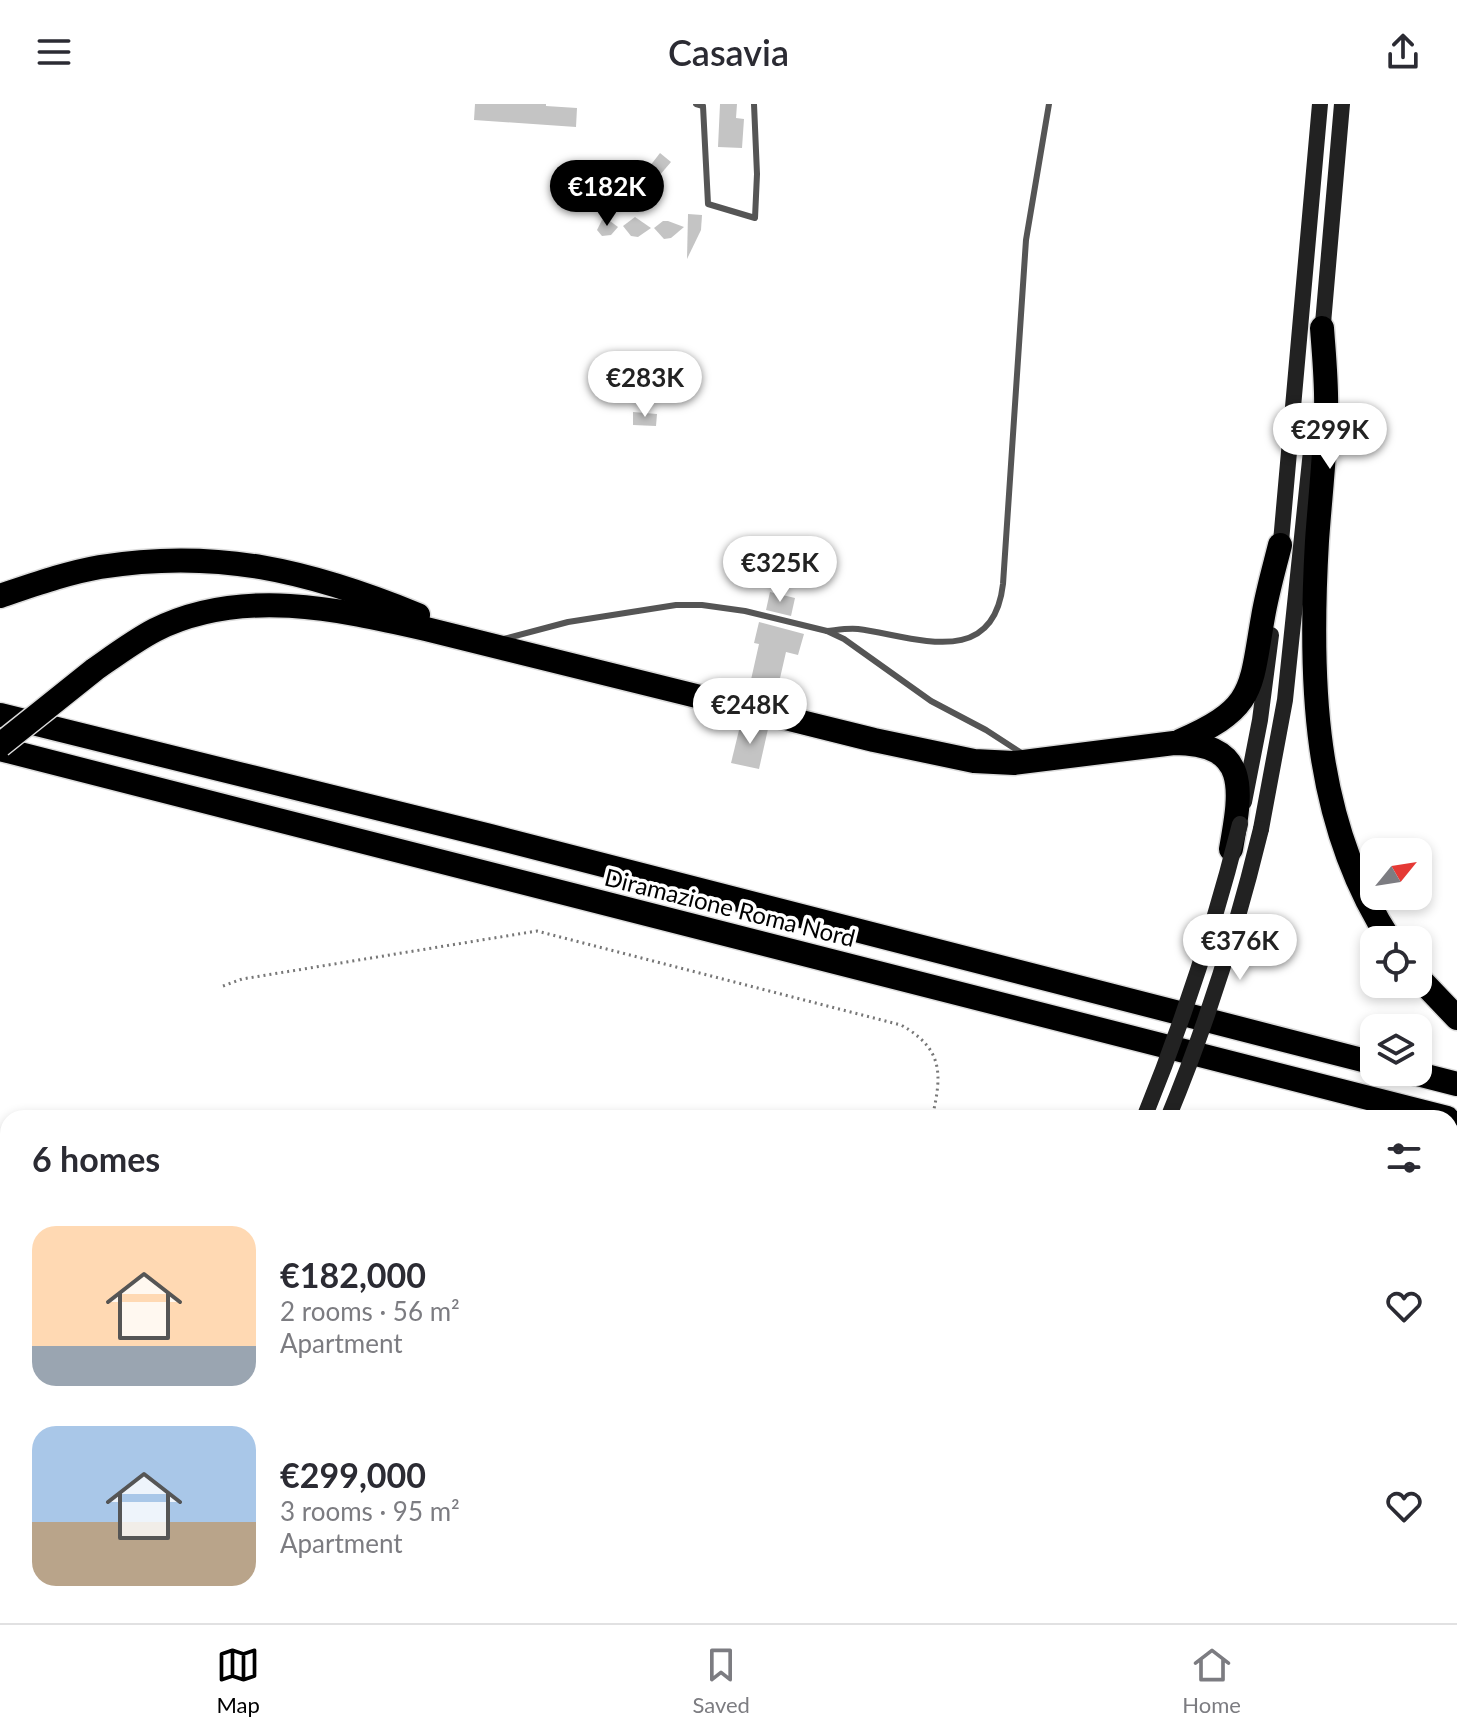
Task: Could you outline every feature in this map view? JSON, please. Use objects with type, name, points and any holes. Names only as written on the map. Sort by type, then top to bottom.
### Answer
[{"type":"highway","points":[[1322,328],[1326,413],[1313,654],[1318,723],[1326,783],[1340,835],[1362,890],[1382,926]]},
{"type":"highway","points":[[1174,743],[1200,733],[1221,719],[1236,707],[1248,690],[1255,670],[1263,616],[1280,545]]},
{"type":"highway","points":[[0,596],[53,578],[99,568],[167,560],[220,560],[342,586],[486,645]]},
{"type":"highway","points":[[0,747],[94,670],[155,630],[183,618],[232,607],[333,609],[968,760],[1000,764],[1174,743],[1214,748],[1232,767],[1238,805],[1226,879]]},
{"type":"highway","name":"Diramazione Roma Nord","points":[[0,715],[490,836],[1360,1059]]},
{"type":"highway","name":"Diramazione Roma Nord","points":[[0,747],[1417,1110]]},
{"type":"highway","points":[[1432,992],[1457,1018]]},
{"type":"highway","points":[[1432,1078],[1457,1084]]},
{"type":"main road","points":[[1147,1110],[1189,999],[1226,879],[1240,824],[1263,697],[1320,104]]},
{"type":"main road","points":[[1171,1110],[1221,976],[1261,829],[1282,724],[1295,622],[1342,104]]},
{"type":"lane","points":[[696,104],[703,106],[708,204],[755,218],[754,104]]},
{"type":"lane","points":[[827,631],[858,629],[922,641],[957,642],[990,622],[999,604],[1003,584],[1026,240],[1049,104]]},
{"type":"lane","points":[[486,645],[568,622],[687,605],[730,608],[827,631],[861,649],[931,701],[986,730],[1034,761]]},
{"type":"path","points":[[223,986],[242,979],[537,931],[901,1025],[921,1038],[935,1058],[939,1084],[934,1110]]},
{"type":"building","points":[[475,104],[546,104],[577,108],[576,127],[474,120]]},
{"type":"building","points":[[720,104],[737,104],[736,118],[744,119],[742,148],[718,147]]},
{"type":"building","points":[[660,153],[671,162],[653,183],[643,175]]},
{"type":"building","points":[[688,214],[702,215],[701,230],[687,259]]},
{"type":"building","points":[[635,217],[651,228],[638,237],[631,236],[623,226]]},
{"type":"building","points":[[602,220],[618,227],[611,235],[602,236],[597,230]]},
{"type":"building","points":[[668,221],[684,227],[671,238],[664,239],[654,228]]},
{"type":"building","points":[[633,412],[657,414],[656,426],[633,425]]},
{"type":"building","points":[[770,592],[795,598],[791,616],[766,610]]},
{"type":"building","points":[[759,622],[804,634],[798,655],[786,652],[775,700],[748,693],[759,644],[754,643]]},
{"type":"building","points":[[741,722],[768,729],[759,769],[731,763]]}]
